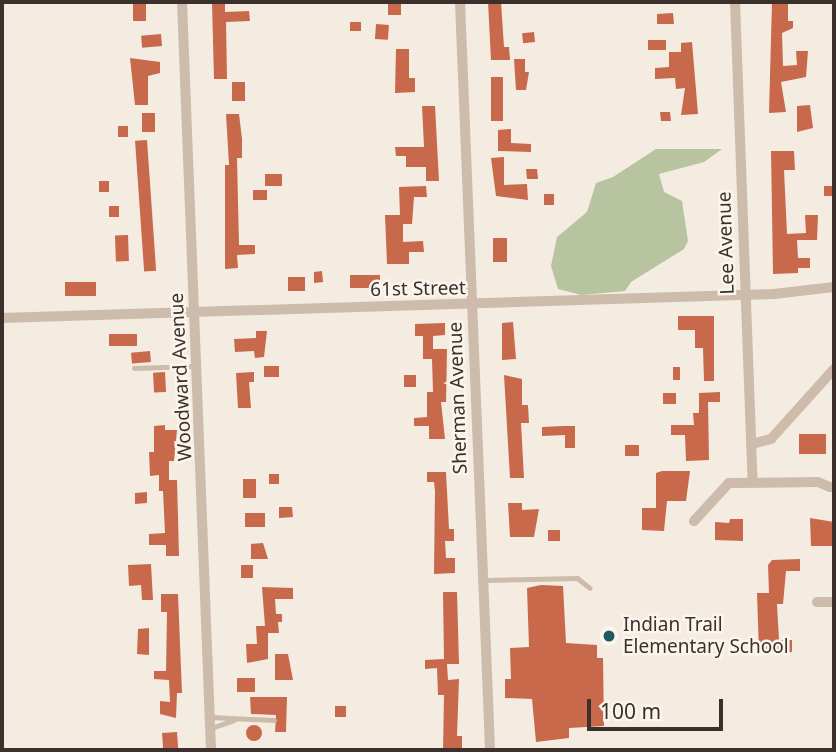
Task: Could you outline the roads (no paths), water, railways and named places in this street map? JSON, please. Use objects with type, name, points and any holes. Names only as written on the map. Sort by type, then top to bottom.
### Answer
[{"type":"street","name":"Woodward Avenue","points":[[182,2],[211,750]]},
{"type":"street","name":"Sherman Avenue","points":[[460,2],[490,750]]},
{"type":"street","name":"Lee Avenue","points":[[734,2],[753,482]]},
{"type":"street","name":"61st Street","points":[[2,318],[746,295],[834,287]]},
{"type":"street","points":[[752,444],[771,439],[834,369]]},
{"type":"street","points":[[694,521],[724,485],[818,482],[830,487]]},
{"type":"street","points":[[817,602],[834,602]]},
{"type":"lane","points":[[134,368],[198,366]]},
{"type":"lane","points":[[483,580],[577,578],[590,587]]},
{"type":"lane","points":[[211,722],[234,720]]},
{"type":"lane","points":[[211,722],[274,720]]},
{"type":"lane","points":[[525,750],[600,750]]},
{"type":"place","name":"Indian Trail Elementary School","points":[[609,636]]}]
